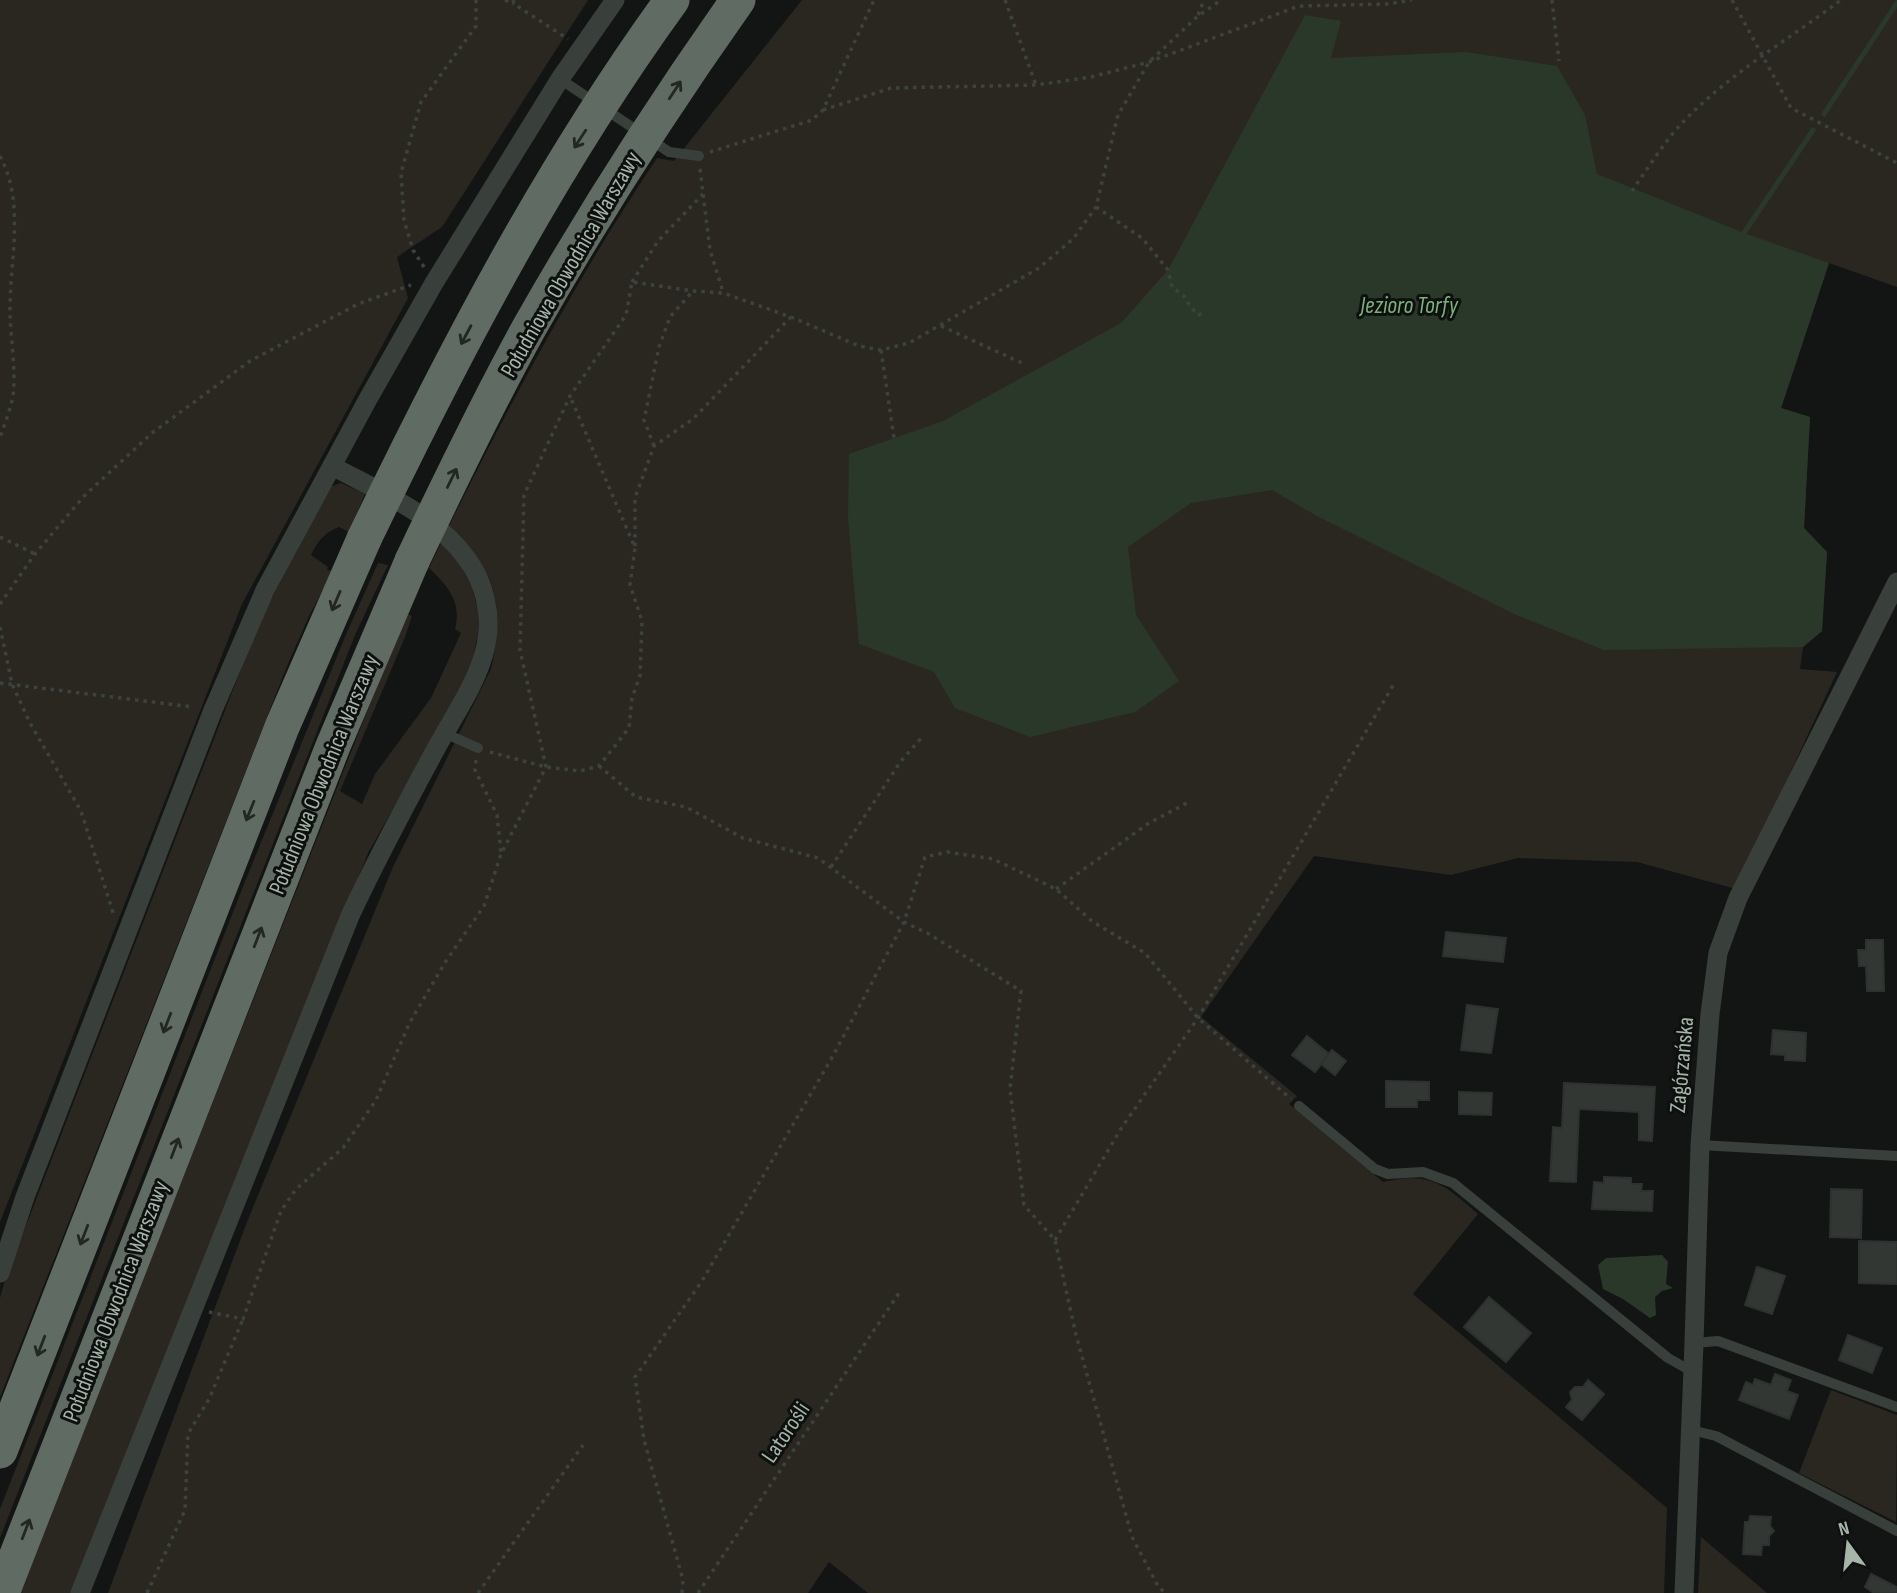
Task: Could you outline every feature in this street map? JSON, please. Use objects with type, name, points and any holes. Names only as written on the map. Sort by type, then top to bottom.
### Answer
[{"type":"highway","points":[[0,1451],[282,727],[364,539],[434,394],[522,233],[609,93],[672,0]]},
{"type":"highway","name":"Południowa Obwodnica Warszawy","points":[[2,1593],[333,746],[372,649],[412,561],[483,415],[566,264],[656,119],[738,0]]},
{"type":"street","points":[[0,1273],[25,1197],[213,710],[265,590],[434,283],[560,79],[615,0]]},
{"type":"street","points":[[80,1593],[350,916],[377,858],[473,679],[486,646],[487,608],[480,582],[458,548],[434,525],[409,508],[332,466]]},
{"type":"street","name":"Zagórzańska","points":[[1684,1593],[1700,1145],[1710,1014],[1718,953],[1738,898],[1897,582]]},
{"type":"lane","points":[[560,79],[669,152],[699,156]]},
{"type":"lane","points":[[444,733],[478,748]]},
{"type":"lane","points":[[1299,1106],[1375,1170],[1388,1174],[1423,1172],[1453,1183],[1668,1358],[1693,1372]]},
{"type":"lane","points":[[1700,1145],[1897,1156]]},
{"type":"lane","points":[[1695,1343],[1718,1341],[1897,1408]]},
{"type":"lane","points":[[1691,1430],[1716,1436],[1897,1531]]},
{"type":"path","points":[[0,604],[35,554],[85,495],[152,433],[250,361],[358,304],[409,285],[434,283],[413,250],[404,220],[401,173],[421,102],[476,26],[476,0]]},
{"type":"path","points":[[505,0],[514,2],[582,48]]},
{"type":"path","points":[[723,293],[710,250],[699,156],[812,120],[823,110],[874,0]]},
{"type":"path","points":[[1005,0],[1036,85]]},
{"type":"path","points":[[1197,18],[1204,0]]},
{"type":"path","points":[[632,282],[723,293],[791,317],[859,346],[881,350],[909,343],[1039,268],[1073,239],[1096,207],[1118,115],[1149,62],[1221,0]]},
{"type":"path","points":[[823,110],[891,88],[1036,85],[1091,78],[1149,62],[1299,6],[1388,4],[1412,0]]},
{"type":"path","points":[[1552,0],[1559,61]]},
{"type":"path","points":[[1732,0],[1791,108],[1897,163]]},
{"type":"path","points":[[1632,191],[1682,123],[1742,69],[1793,37],[1841,0]]},
{"type":"path","points":[[0,156],[7,169],[16,225],[10,301],[13,394],[0,437]]},
{"type":"path","points":[[0,168],[7,169]]},
{"type":"path","points":[[147,1593],[185,1510],[188,1434],[209,1399],[243,1319],[281,1211],[296,1189],[343,1148],[376,1100],[410,1022],[446,961],[484,906],[501,854],[545,767],[520,650],[524,495],[570,396],[625,315],[632,282],[658,241],[703,194]]},
{"type":"path","points":[[1096,207],[1142,237],[1168,270],[1172,287],[1200,314],[1196,318]]},
{"type":"path","points":[[654,446],[644,420],[659,347],[670,317],[693,291]]},
{"type":"path","points":[[501,854],[497,815],[475,771],[478,748],[545,767],[580,771],[599,766],[629,728],[632,698],[640,676],[642,621],[630,584],[635,548],[635,498],[654,446],[693,419],[791,317]]},
{"type":"path","points":[[940,326],[1022,363]]},
{"type":"path","points":[[881,350],[894,438]]},
{"type":"path","points":[[570,396],[635,548]]},
{"type":"path","points":[[0,537],[35,554]]},
{"type":"path","points":[[0,627],[12,684],[30,723],[81,811],[113,915],[127,933]]},
{"type":"path","points":[[1055,1240],[1122,1127],[1198,1018],[1395,682]]},
{"type":"path","points":[[0,683],[213,710]]},
{"type":"path","points":[[831,867],[901,761],[923,736]]},
{"type":"path","points":[[599,766],[636,797],[685,807],[743,838],[818,858],[904,922],[929,934],[1021,991],[1010,1089],[1024,1205],[1055,1240],[1076,1335],[1132,1536],[1158,1587],[1165,1593]]},
{"type":"path","points":[[1056,889],[1149,823],[1189,802]]},
{"type":"path","points":[[682,1593],[683,1580],[644,1440],[635,1377],[702,1281],[834,1054],[904,922],[925,857],[947,852],[993,859],[1056,889],[1093,922],[1145,953],[1198,1018],[1299,1106]]},
{"type":"path","name":"Latorośli","points":[[698,1593],[901,1290]]},
{"type":"path","points":[[193,1309],[243,1319]]},
{"type":"path","points":[[478,1593],[583,1445]]},
{"type":"shaded area","points":[[0,0],[588,0],[442,227],[397,257],[408,298],[242,604],[0,1222]]},
{"type":"shaded area","points":[[802,0],[1897,0],[1897,287],[1829,263],[1781,408],[1810,417],[1804,528],[1827,552],[1822,631],[1803,647],[1800,669],[1837,672],[1736,889],[1637,862],[1518,858],[1451,875],[1314,856],[1201,1017],[1297,1096],[1289,1104],[1383,1182],[1425,1179],[1445,1188],[1478,1214],[1413,1294],[1667,1508],[1664,1593],[868,1593],[829,1562],[808,1593],[108,1593],[247,1222],[393,867],[491,669],[497,627],[494,591],[478,559],[448,528],[547,340],[600,248],[657,158],[674,161]]},
{"type":"shaded area","points":[[341,483],[365,494],[349,532],[339,527],[329,532],[311,555],[328,567],[327,570],[333,571],[287,666],[0,1397],[0,1298],[5,1280],[258,625],[329,487]]},
{"type":"shaded area","points":[[441,543],[459,562],[472,587],[478,611],[478,633],[473,658],[461,688],[368,853],[72,1593],[19,1593],[406,613],[412,616],[405,637],[340,791],[362,804],[375,774],[431,698],[461,633],[455,629],[457,611],[452,595],[429,568]]},
{"type":"shaded area","points":[[378,563],[388,565],[355,635],[0,1538],[0,1509],[244,884]]},
{"type":"shaded area","points":[[1831,1390],[1897,1415],[1896,1522],[1799,1473]]},
{"type":"shaded area","points":[[1701,1537],[1767,1593],[1698,1593]]},
{"type":"water","name":"Jezioro Torfy","points":[[1305,15],[1341,21],[1331,58],[1466,52],[1557,66],[1585,115],[1597,174],[1744,233],[1829,263],[1781,408],[1810,417],[1804,528],[1827,552],[1822,631],[1803,647],[1604,650],[1514,614],[1315,515],[1272,490],[1191,503],[1128,547],[1136,615],[1179,681],[1135,712],[1030,737],[955,708],[934,672],[859,644],[848,518],[849,454],[943,421],[1121,323],[1168,270]]},
{"type":"water","points":[[1662,1255],[1668,1262],[1666,1284],[1673,1288],[1662,1291],[1655,1297],[1656,1315],[1650,1318],[1603,1289],[1598,1265],[1606,1258]]},
{"type":"building","points":[[1446,932],[1506,938],[1503,962],[1443,956]]},
{"type":"building","points":[[1866,940],[1883,940],[1884,991],[1867,991],[1866,966],[1859,966],[1858,950],[1866,950]]},
{"type":"building","points":[[1467,1005],[1498,1009],[1491,1053],[1461,1050]]},
{"type":"building","points":[[1773,1030],[1806,1033],[1805,1061],[1785,1060],[1785,1055],[1771,1054]]},
{"type":"building","points":[[1307,1036],[1329,1054],[1315,1072],[1292,1055]]},
{"type":"building","points":[[1332,1050],[1346,1061],[1335,1075],[1321,1064]]},
{"type":"building","points":[[1386,1081],[1429,1082],[1429,1100],[1417,1100],[1417,1107],[1386,1107]]},
{"type":"building","points":[[1564,1083],[1655,1087],[1652,1141],[1639,1140],[1639,1112],[1579,1109],[1576,1182],[1550,1181],[1553,1127],[1562,1128]]},
{"type":"building","points":[[1459,1092],[1492,1093],[1491,1115],[1459,1114]]},
{"type":"building","points":[[1604,1177],[1631,1178],[1631,1184],[1642,1184],[1641,1191],[1653,1191],[1652,1211],[1592,1209],[1594,1182],[1604,1183]]},
{"type":"building","points":[[1831,1189],[1862,1190],[1861,1238],[1830,1237]]},
{"type":"building","points":[[1859,1241],[1897,1242],[1897,1284],[1859,1283]]},
{"type":"building","points":[[1757,1267],[1785,1276],[1772,1314],[1745,1305]]},
{"type":"building","points":[[1489,1297],[1531,1333],[1506,1362],[1464,1327]]},
{"type":"building","points":[[1848,1335],[1882,1348],[1872,1373],[1839,1360]]},
{"type":"building","points":[[1775,1374],[1791,1380],[1787,1391],[1798,1395],[1789,1419],[1739,1400],[1746,1382],[1753,1385],[1755,1379],[1771,1385]]},
{"type":"building","points":[[1588,1380],[1604,1394],[1582,1420],[1566,1407],[1572,1400],[1570,1392],[1575,1387],[1583,1387]]},
{"type":"building","points":[[1750,1516],[1771,1517],[1770,1526],[1774,1531],[1769,1536],[1769,1545],[1762,1545],[1761,1555],[1743,1554],[1745,1522],[1749,1522]]},
{"type":"building","points":[[1871,1574],[1897,1587],[1897,1593],[1874,1593],[1865,1587]]},
{"type":"waterway","points":[[1824,114],[1897,3]]},
{"type":"waterway","points":[[1744,233],[1813,130]]}]
